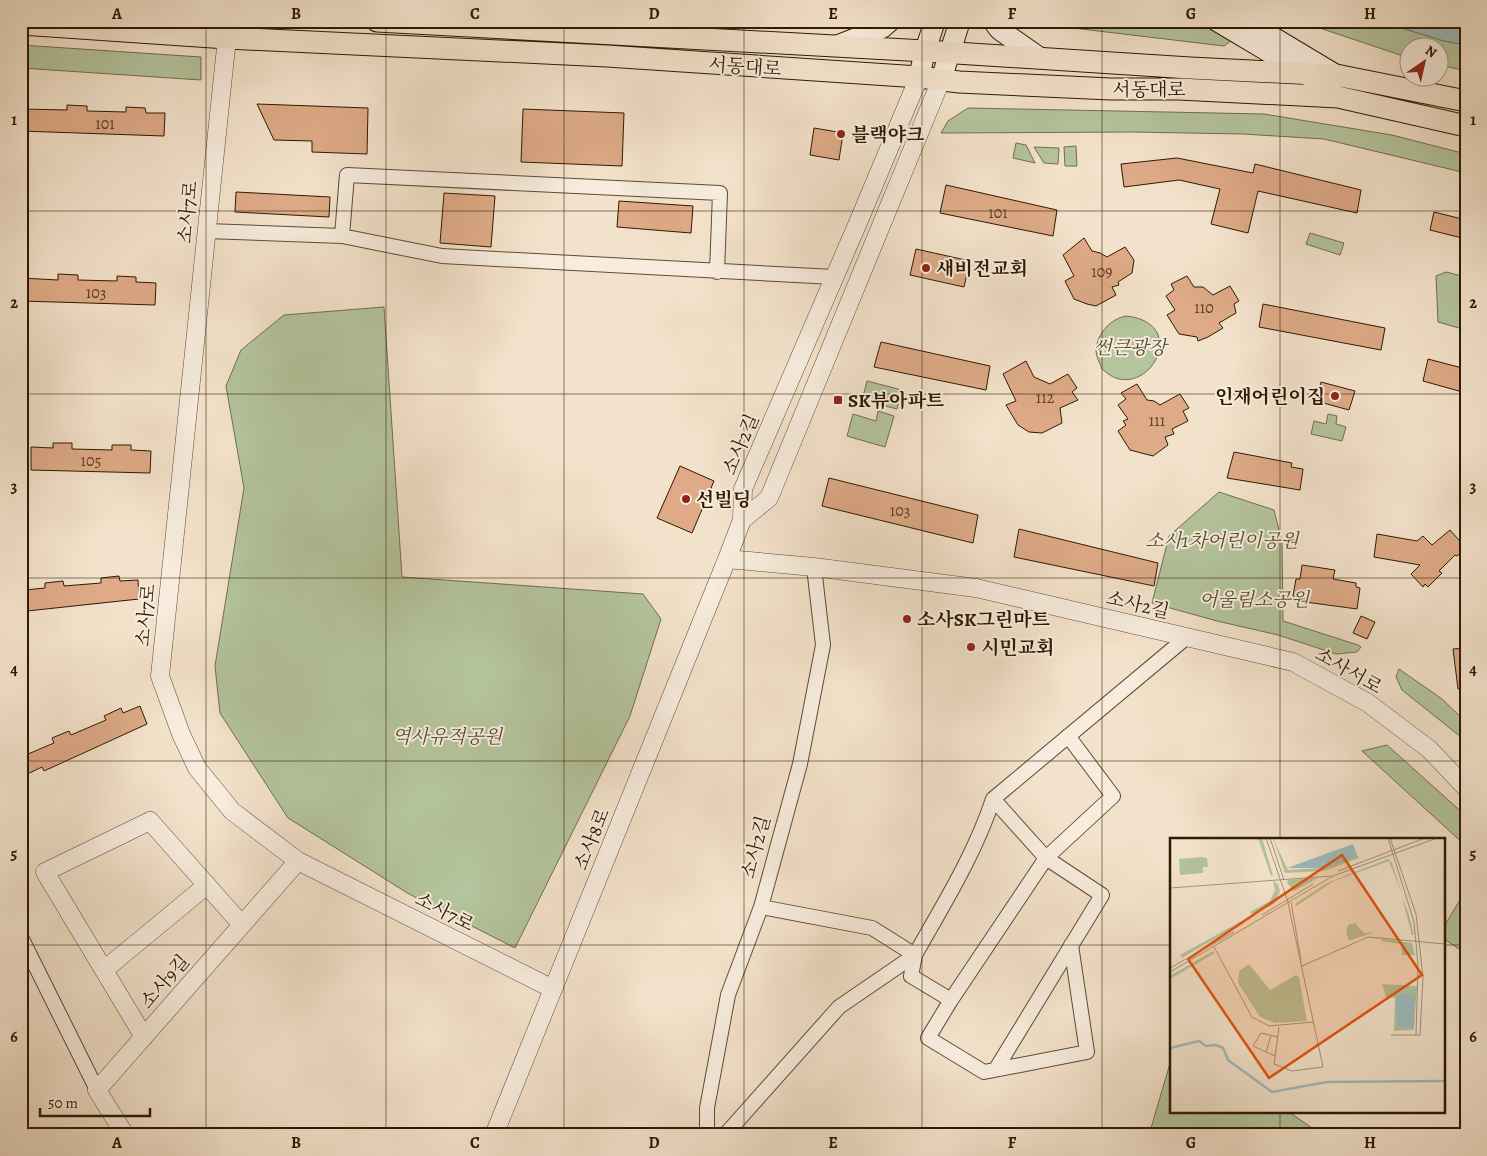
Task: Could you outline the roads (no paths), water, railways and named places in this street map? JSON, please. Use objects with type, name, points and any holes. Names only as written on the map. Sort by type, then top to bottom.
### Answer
[{"type":"main road","name":"서동대로","points":[[378,21],[607,27],[836,46],[1336,75],[1466,101]]},
{"type":"main road","points":[[836,46],[882,28],[890,21]]},
{"type":"main road","points":[[919,77],[925,50],[935,21]]},
{"type":"main road","points":[[941,80],[960,21]]},
{"type":"main road","points":[[993,21],[1000,30],[1040,58]]},
{"type":"main road","points":[[1217,21],[1306,74],[1338,97]]},
{"type":"main road","points":[[1246,21],[1336,75]]},
{"type":"main road","name":"서동대로","points":[[21,24],[226,38],[607,56],[1111,90],[1179,89],[1338,97],[1466,126]]},
{"type":"street","name":"소사7로","points":[[226,38],[160,676],[181,734],[197,768],[232,810],[298,861],[553,989]]},
{"type":"street","name":"소사2길","points":[[742,520],[743,489],[919,77]]},
{"type":"street","points":[[742,520],[768,498],[941,80]]},
{"type":"street","points":[[342,236],[347,176],[720,194],[717,272]]},
{"type":"street","points":[[206,230],[342,236],[442,256],[834,277]]},
{"type":"street","name":"소사8로","points":[[494,1135],[742,520]]},
{"type":"street","name":"소사2길","points":[[727,559],[814,567],[976,588],[1187,637]]},
{"type":"street","name":"소사2길","points":[[707,1135],[707,1108],[728,995],[761,907],[800,764],[823,646],[814,567]]},
{"type":"street","points":[[951,1000],[911,976],[914,955],[959,875],[986,820],[993,799],[1187,637]]},
{"type":"street","name":"소사서로","points":[[1187,637],[1293,662],[1368,703],[1429,749],[1466,788]]},
{"type":"street","points":[[1068,736],[1113,796],[1046,858],[951,1000],[928,1038],[984,1072],[1087,1052],[1072,945]]},
{"type":"street","points":[[993,799],[1046,858],[1102,896],[996,1069]]},
{"type":"street","points":[[144,1037],[45,872],[150,821],[242,925]]},
{"type":"street","name":"소사9길","points":[[97,1090],[298,861]]},
{"type":"street","points":[[104,970],[206,885]]},
{"type":"street","points":[[761,907],[872,928],[914,955]]},
{"type":"street","points":[[21,937],[97,1090],[125,1135]]},
{"type":"street","points":[[725,1135],[839,1007],[914,955]]},
{"type":"water","points":[[1379,21],[1466,21],[1466,45],[1450,42],[1450,38],[1434,38]]},
{"type":"place","name":"블랙야크","points":[[841,134]]},
{"type":"place","name":"새비전교회","points":[[926,268]]},
{"type":"place","name":"인재어린이집","points":[[1335,396]]},
{"type":"place","name":"SK뷰아파트","points":[[838,400]]},
{"type":"place","name":"선빌딩","points":[[686,499]]},
{"type":"place","name":"소사SK그린마트","points":[[907,619]]},
{"type":"place","name":"시민교회","points":[[971,647]]},
{"type":"park label","name":"썬큰광장","points":[[1130,347]]},
{"type":"park label","name":"소사1차어린이공원","points":[[1222,540]]},
{"type":"park label","name":"어울림소공원","points":[[1254,599]]},
{"type":"park label","name":"역사유적공원","points":[[447,736]]}]
